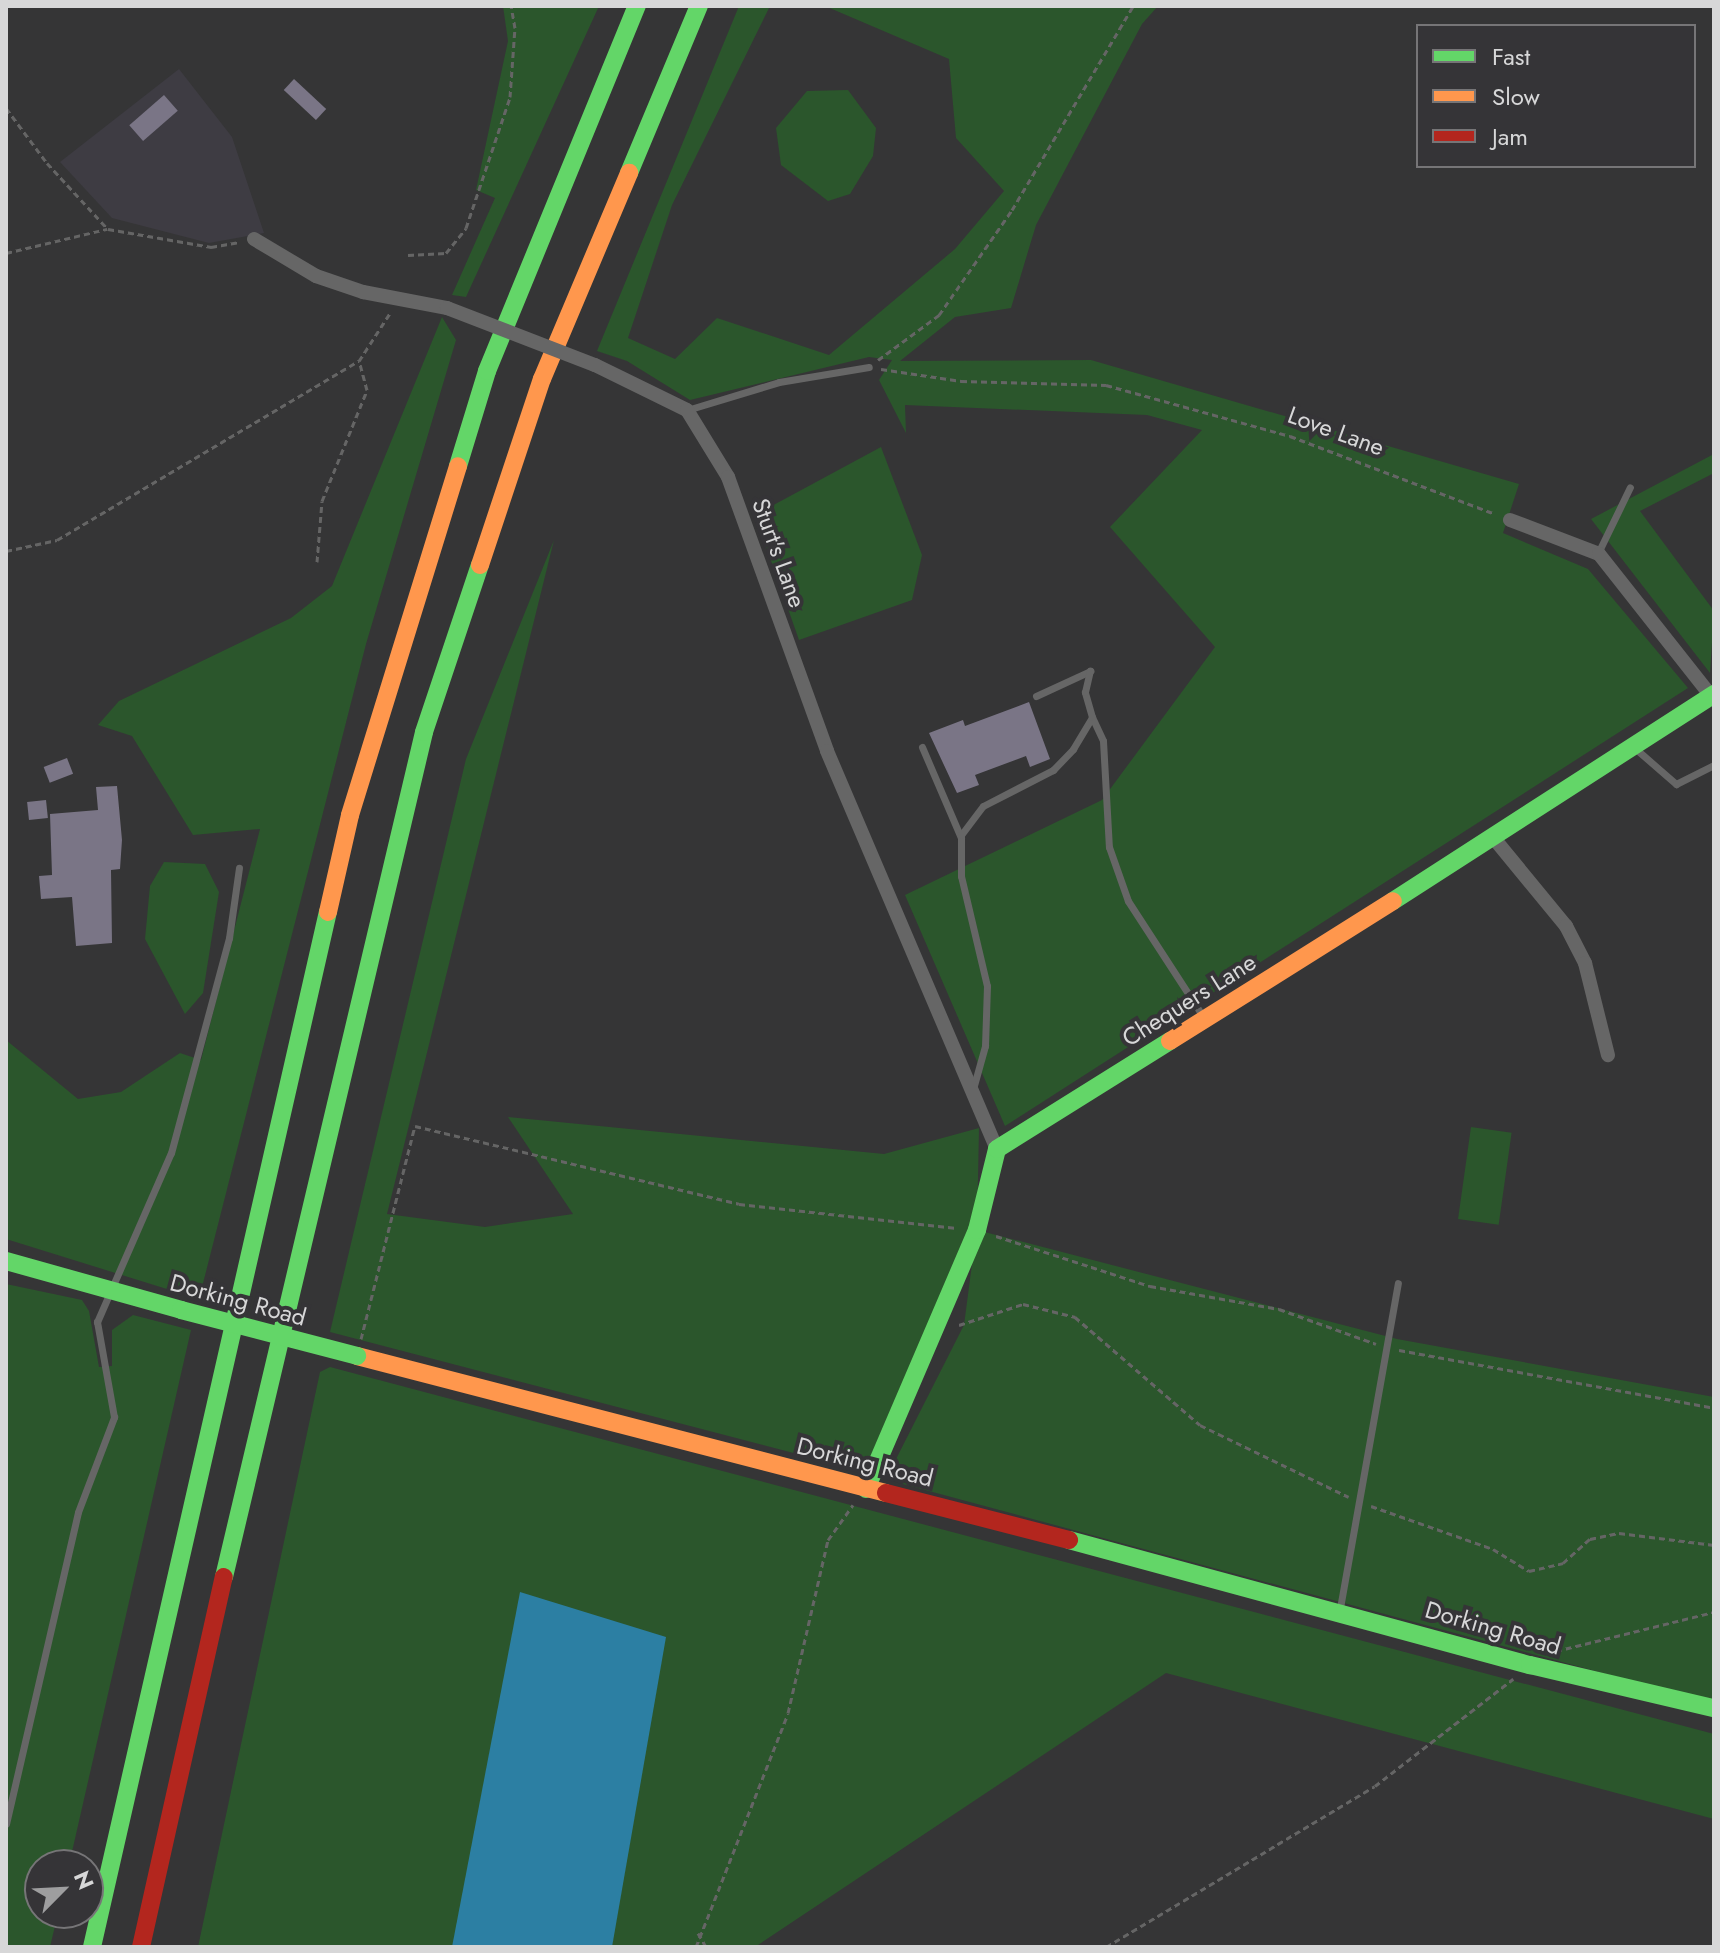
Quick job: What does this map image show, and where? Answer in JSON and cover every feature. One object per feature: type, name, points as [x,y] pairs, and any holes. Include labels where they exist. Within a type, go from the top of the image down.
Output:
[{"type":"main road","points":[[92,1947],[350,815],[487,371],[637,6]]},
{"type":"main road","points":[[141,1947],[249,1466],[424,732],[542,379],[699,6]]},
{"type":"main road","name":"Chequers Lane","points":[[997,1149],[1492,836],[1636,749],[1712,695]]},
{"type":"main road","points":[[866,1489],[977,1230],[997,1149]]},
{"type":"main road","name":"Dorking Road","points":[[6,1261],[181,1310],[1340,1610],[1530,1665],[1714,1708]]},
{"type":"street","points":[[254,239],[316,276],[399,299],[447,308],[595,365],[687,410]]},
{"type":"street","name":"Sturt's Lane","points":[[687,410],[728,477],[827,751],[997,1149]]},
{"type":"street","points":[[1510,520],[1598,553],[1712,695]]},
{"type":"street","points":[[1492,836],[1566,926],[1585,963],[1608,1055]]},
{"type":"lane","points":[[687,410],[779,382],[869,367]]},
{"type":"lane","points":[[1598,553],[1630,487]]},
{"type":"lane","points":[[1036,696],[1090,671],[1085,692],[1103,741],[1109,847],[1128,901],[1204,1018]]},
{"type":"lane","points":[[961,840],[983,806],[1053,770],[1092,717]]},
{"type":"lane","points":[[922,747],[961,840],[961,876],[987,986],[985,1046],[973,1091]]},
{"type":"lane","points":[[1636,749],[1676,784],[1714,765]]},
{"type":"lane","points":[[6,1824],[78,1512],[114,1417],[97,1322],[107,1290],[157,1195],[171,1153],[229,938],[239,868]]},
{"type":"lane","points":[[1340,1610],[1357,1501],[1389,1349],[1398,1283]]},
{"type":"path","points":[[408,255],[446,253],[466,228],[510,97],[511,6]]},
{"type":"path","points":[[869,367],[939,315],[1012,210],[1133,6]]},
{"type":"path","points":[[6,108],[47,163],[108,229]]},
{"type":"path","points":[[6,253],[108,229],[211,247],[254,239]]},
{"type":"path","points":[[6,551],[57,540],[359,361],[399,299]]},
{"type":"path","points":[[317,562],[322,501],[367,390],[359,361]]},
{"type":"path","name":"Love Lane","points":[[869,367],[961,381],[1106,385],[1290,436],[1510,520]]},
{"type":"path","points":[[357,1356],[415,1126],[739,1204],[977,1230],[1150,1286],[1279,1309],[1389,1349],[1714,1408]]},
{"type":"path","points":[[935,1334],[1023,1304],[1075,1317],[1200,1425],[1357,1501],[1493,1549],[1529,1571],[1563,1563],[1590,1539],[1619,1533],[1714,1545]]},
{"type":"path","points":[[696,1947],[698,1932],[788,1713],[828,1540],[866,1489]]},
{"type":"path","points":[[1106,1947],[1375,1786],[1530,1665],[1566,1645],[1714,1612]]},
{"type":"path","points":[[698,1932],[706,1947]]},
{"type":"shaded area","points":[[179,69],[232,137],[264,233],[209,243],[112,218],[60,162]]},
{"type":"green space","points":[[503,6],[599,6],[466,297],[452,295],[495,198],[476,190],[508,41]]},
{"type":"green space","points":[[739,6],[770,6],[672,205],[628,338],[675,359],[717,318],[829,355],[955,249],[1004,191],[956,138],[949,59],[825,6],[1158,6],[1142,24],[1036,225],[1011,308],[955,317],[900,361],[1091,360],[1519,484],[1503,533],[1588,569],[1688,688],[1005,1126],[905,895],[1102,800],[1215,647],[1110,527],[1202,430],[1147,415],[905,405],[906,433],[879,380],[892,360],[869,357],[690,400],[627,361],[597,351]]},
{"type":"green space","points":[[848,90],[876,128],[873,156],[850,194],[828,201],[781,165],[776,128],[807,91]]},
{"type":"green space","points":[[442,317],[456,340],[366,644],[199,1299],[6,1239],[6,1040],[78,1099],[121,1092],[180,1053],[201,1060],[260,829],[193,835],[132,736],[98,725],[119,701],[291,618],[332,586]]},
{"type":"green space","points":[[1714,440],[1714,473],[1640,511],[1714,611],[1710,673],[1591,519],[1712,455]]},
{"type":"green space","points":[[881,447],[922,555],[912,600],[799,640],[755,515]]},
{"type":"green space","points":[[554,540],[387,1214],[485,1227],[573,1214],[508,1117],[884,1154],[979,1128],[977,1230],[1397,1339],[1714,1397],[1714,1703],[903,1484],[892,1467],[964,1325],[976,1234],[874,1474],[330,1332],[466,759]]},
{"type":"green space","points":[[164,862],[205,864],[219,892],[203,993],[185,1014],[145,939],[150,886]]},
{"type":"green space","points":[[1471,1127],[1512,1133],[1499,1225],[1458,1219]]},
{"type":"green space","points":[[6,1284],[82,1300],[89,1311],[99,1367],[112,1366],[112,1330],[133,1315],[191,1330],[73,1849],[24,1849],[24,1929],[54,1929],[50,1947],[6,1947]]},
{"type":"green space","points":[[330,1367],[1714,1734],[1714,1819],[1166,1673],[755,1947],[198,1947],[320,1372]]},
{"type":"water","points":[[520,1592],[666,1637],[612,1947],[452,1947]]},
{"type":"building","points":[[294,79],[326,109],[316,120],[284,90]]},
{"type":"building","points":[[164,95],[178,111],[143,141],[129,125]]},
{"type":"building","points":[[1029,702],[1050,759],[1030,767],[1026,756],[975,775],[979,785],[957,793],[929,733],[963,720],[965,726]]},
{"type":"building","points":[[67,758],[73,774],[50,783],[44,767]]},
{"type":"building","points":[[117,786],[122,840],[120,869],[111,870],[112,943],[76,946],[72,897],[41,899],[39,876],[52,875],[50,814],[98,810],[96,787]]},
{"type":"building","points":[[46,800],[48,818],[29,820],[27,802]]},
{"type":"traffic: fast","points":[[458,466],[487,371],[637,6]]},
{"type":"traffic: fast","points":[[629,173],[699,6]]},
{"type":"traffic: fast","points":[[224,1577],[424,732],[480,565]]},
{"type":"traffic: fast","points":[[1393,901],[1714,694]]},
{"type":"traffic: fast","points":[[92,1947],[328,912]]},
{"type":"traffic: fast","points":[[866,1489],[977,1230],[997,1149],[1170,1041]]},
{"type":"traffic: fast","points":[[6,1261],[181,1310]]},
{"type":"traffic: fast","points":[[181,1310],[357,1356]]},
{"type":"traffic: fast","points":[[1069,1540],[1530,1665],[1714,1708]]},
{"type":"traffic: slow","points":[[480,565],[542,379],[629,173]]},
{"type":"traffic: slow","points":[[328,912],[350,815],[458,466]]},
{"type":"traffic: slow","points":[[1170,1041],[1393,901]]},
{"type":"traffic: slow","points":[[357,1356],[886,1493]]},
{"type":"traffic: jam","points":[[886,1493],[1069,1540]]},
{"type":"traffic: jam","points":[[141,1947],[224,1577]]}]
